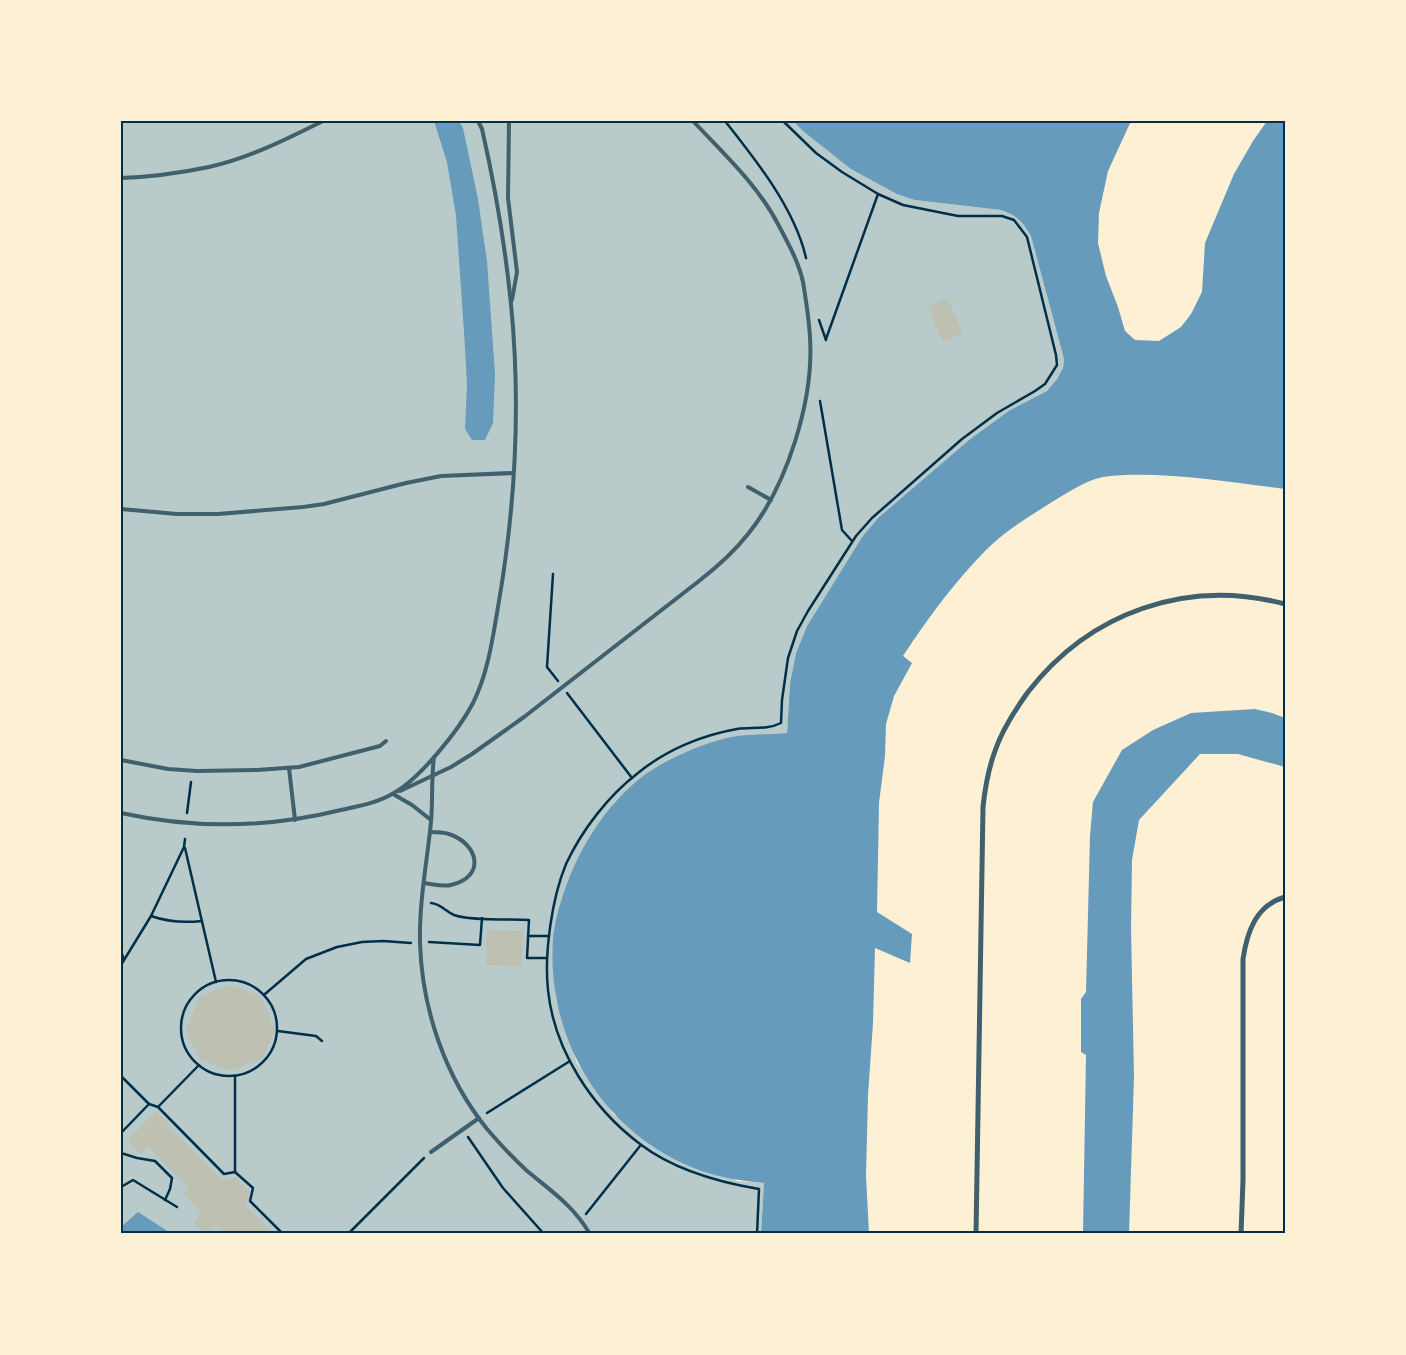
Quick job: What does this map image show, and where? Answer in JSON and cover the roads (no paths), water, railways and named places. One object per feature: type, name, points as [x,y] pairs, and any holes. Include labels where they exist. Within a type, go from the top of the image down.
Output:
[{"type":"street","points":[[976,1234],[983,807],[987,778],[995,750],[1006,725],[1040,677],[1071,647],[1118,617],[1141,608],[1204,596],[1239,595],[1285,604]]},
{"type":"street","points":[[1241,1234],[1243,959],[1246,939],[1252,923],[1262,910],[1274,900],[1285,898]]},
{"type":"lane","points":[[121,178],[177,172],[210,166],[279,143],[323,121]]},
{"type":"lane","points":[[478,121],[482,129]]},
{"type":"lane","points":[[393,794],[411,780],[434,757],[451,736],[472,704],[488,659],[502,584],[513,473],[515,369],[511,305],[495,191],[482,121]]},
{"type":"lane","points":[[510,121],[508,198],[517,272],[511,305]]},
{"type":"lane","points":[[121,813],[186,824],[233,825],[295,820],[316,816],[393,794],[432,776],[472,754],[517,722],[699,582],[726,559],[749,533],[771,500],[786,469],[799,427],[808,381],[810,339],[802,280],[779,225],[763,198],[740,169],[692,121]]},
{"type":"lane","points":[[121,509],[157,513],[194,514],[303,507],[324,504],[441,476],[513,473]]},
{"type":"lane","points":[[748,487],[771,500]]},
{"type":"lane","points":[[121,760],[168,769],[197,771],[289,768],[380,746],[386,741]]},
{"type":"lane","points":[[434,757],[431,820],[422,902],[420,942],[425,992],[437,1039],[455,1079],[479,1118],[511,1155],[569,1205],[581,1218],[590,1234]]},
{"type":"lane","points":[[289,768],[295,820]]},
{"type":"lane","points":[[393,794],[412,805],[431,820]]},
{"type":"lane","points":[[424,883],[443,886],[458,883],[469,876],[475,860],[471,848],[460,840],[448,833],[430,832]]},
{"type":"lane","points":[[431,1152],[479,1118]]},
{"type":"water","points":[[434,121],[459,121],[463,128],[478,199],[487,261],[495,374],[493,423],[485,440],[472,440],[465,429],[467,384],[456,216],[447,162]]},
{"type":"water","points":[[793,121],[1131,121],[1108,171],[1099,213],[1098,243],[1106,276],[1125,331],[1135,340],[1159,341],[1181,327],[1191,314],[1202,292],[1205,243],[1234,174],[1267,121],[1285,121],[1285,489],[1198,478],[1153,475],[1110,476],[1087,482],[1018,524],[987,549],[942,600],[903,656],[912,663],[894,696],[886,724],[885,756],[879,803],[877,912],[912,934],[910,963],[875,948],[866,1176],[869,1234],[761,1234],[764,1183],[743,1181],[708,1173],[672,1158],[641,1138],[613,1112],[590,1083],[573,1051],[560,1015],[554,978],[554,930],[563,896],[580,854],[604,815],[635,782],[660,765],[690,750],[712,742],[745,735],[787,733],[790,683],[796,653],[807,626],[862,537],[878,518],[969,440],[1010,410],[1047,391],[1063,368],[1064,359],[1031,236],[1019,220],[1001,210],[915,200],[897,194],[851,169]]},
{"type":"water","points":[[1255,709],[1285,718],[1285,767],[1238,754],[1200,754],[1139,820],[1132,860],[1131,928],[1134,1077],[1129,1234],[1083,1234],[1086,1055],[1081,1052],[1081,999],[1086,992],[1090,836],[1093,802],[1122,750],[1153,730],[1191,713]]},
{"type":"water","points":[[138,1212],[172,1234],[121,1234],[121,1227]]}]
